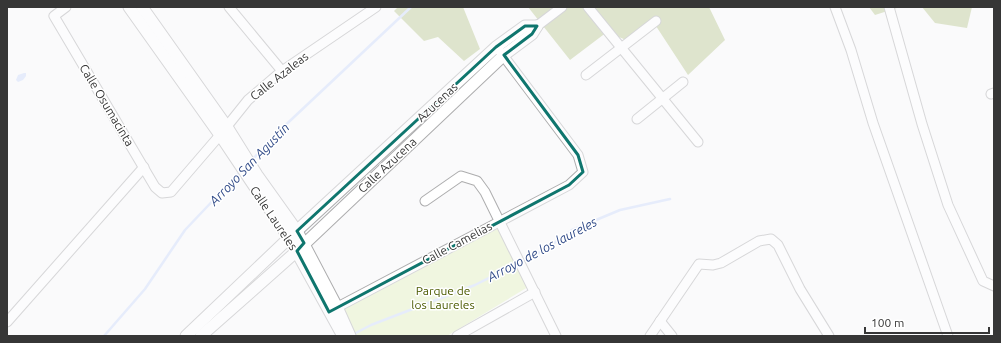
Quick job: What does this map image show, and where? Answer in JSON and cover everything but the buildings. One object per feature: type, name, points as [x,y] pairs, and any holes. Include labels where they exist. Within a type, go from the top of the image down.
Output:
[{"type":"street","name":"Calle Osumacinta","points":[[66,7],[54,16],[155,187],[162,193]]},
{"type":"street","name":"Calle Laureles","points":[[128,7],[224,131]]},
{"type":"street","name":"Calle Laureles","points":[[142,7],[253,177],[293,235],[346,335]]},
{"type":"street","points":[[229,7],[282,71]]},
{"type":"street","name":"Calle Azaleas","points":[[162,193],[171,192],[224,131],[248,100],[282,71],[376,7]]},
{"type":"street","points":[[537,26],[562,7]]},
{"type":"street","points":[[588,7],[698,142]]},
{"type":"street","points":[[835,7],[851,50],[873,123],[948,336]]},
{"type":"street","points":[[889,7],[922,124],[948,205],[983,281],[994,286]]},
{"type":"street","points":[[586,75],[656,21]]},
{"type":"street","name":"Calle Azucena","points":[[201,336],[300,247],[525,26],[537,26]]},
{"type":"street","name":"Calle Camelias","points":[[333,309],[569,185],[582,172],[578,155],[500,51]]},
{"type":"street","name":"Azucenas","points":[[186,336],[293,235],[500,51]]},
{"type":"street","points":[[637,119],[683,82]]},
{"type":"street","points":[[7,322],[144,167]]},
{"type":"street","points":[[425,201],[461,176],[477,181],[485,192],[509,238],[556,336]]},
{"type":"street","points":[[650,336],[699,264],[713,265],[720,263],[759,241],[771,239],[778,245],[800,288],[829,336]]},
{"type":"street","points":[[457,336],[535,292]]},
{"type":"street","points":[[660,320],[672,336]]},
{"type":"highlighted area","points":[[525,26],[537,26],[532,34],[504,55],[578,155],[583,172],[569,185],[329,312],[297,251],[304,243],[297,231],[496,47]]},
{"type":"green space","points":[[398,7],[463,7],[480,49],[464,61],[438,37],[424,41],[394,11]]},
{"type":"green space","points":[[528,7],[709,7],[725,40],[688,75],[654,23],[626,40],[607,32],[570,60]]},
{"type":"green space","points":[[869,7],[900,7],[875,15]]},
{"type":"green space","points":[[922,7],[972,7],[967,28],[935,23]]},
{"type":"green space","name":"Parque de los Laureles","points":[[499,228],[528,287],[447,336],[354,336],[341,311]]},
{"type":"water","points":[[26,73],[26,76],[23,80],[18,82],[16,80],[18,75]]},
{"type":"waterway","name":"Arroyo San Agustín","points":[[252,160],[276,134],[411,7]]},
{"type":"waterway","name":"Arroyo San Agustín","points":[[104,336],[145,289],[185,230],[241,171]]},
{"type":"waterway","name":"Arroyo de los laureles","points":[[352,335],[371,325],[475,285],[546,249],[572,230],[620,210],[670,199]]}]
